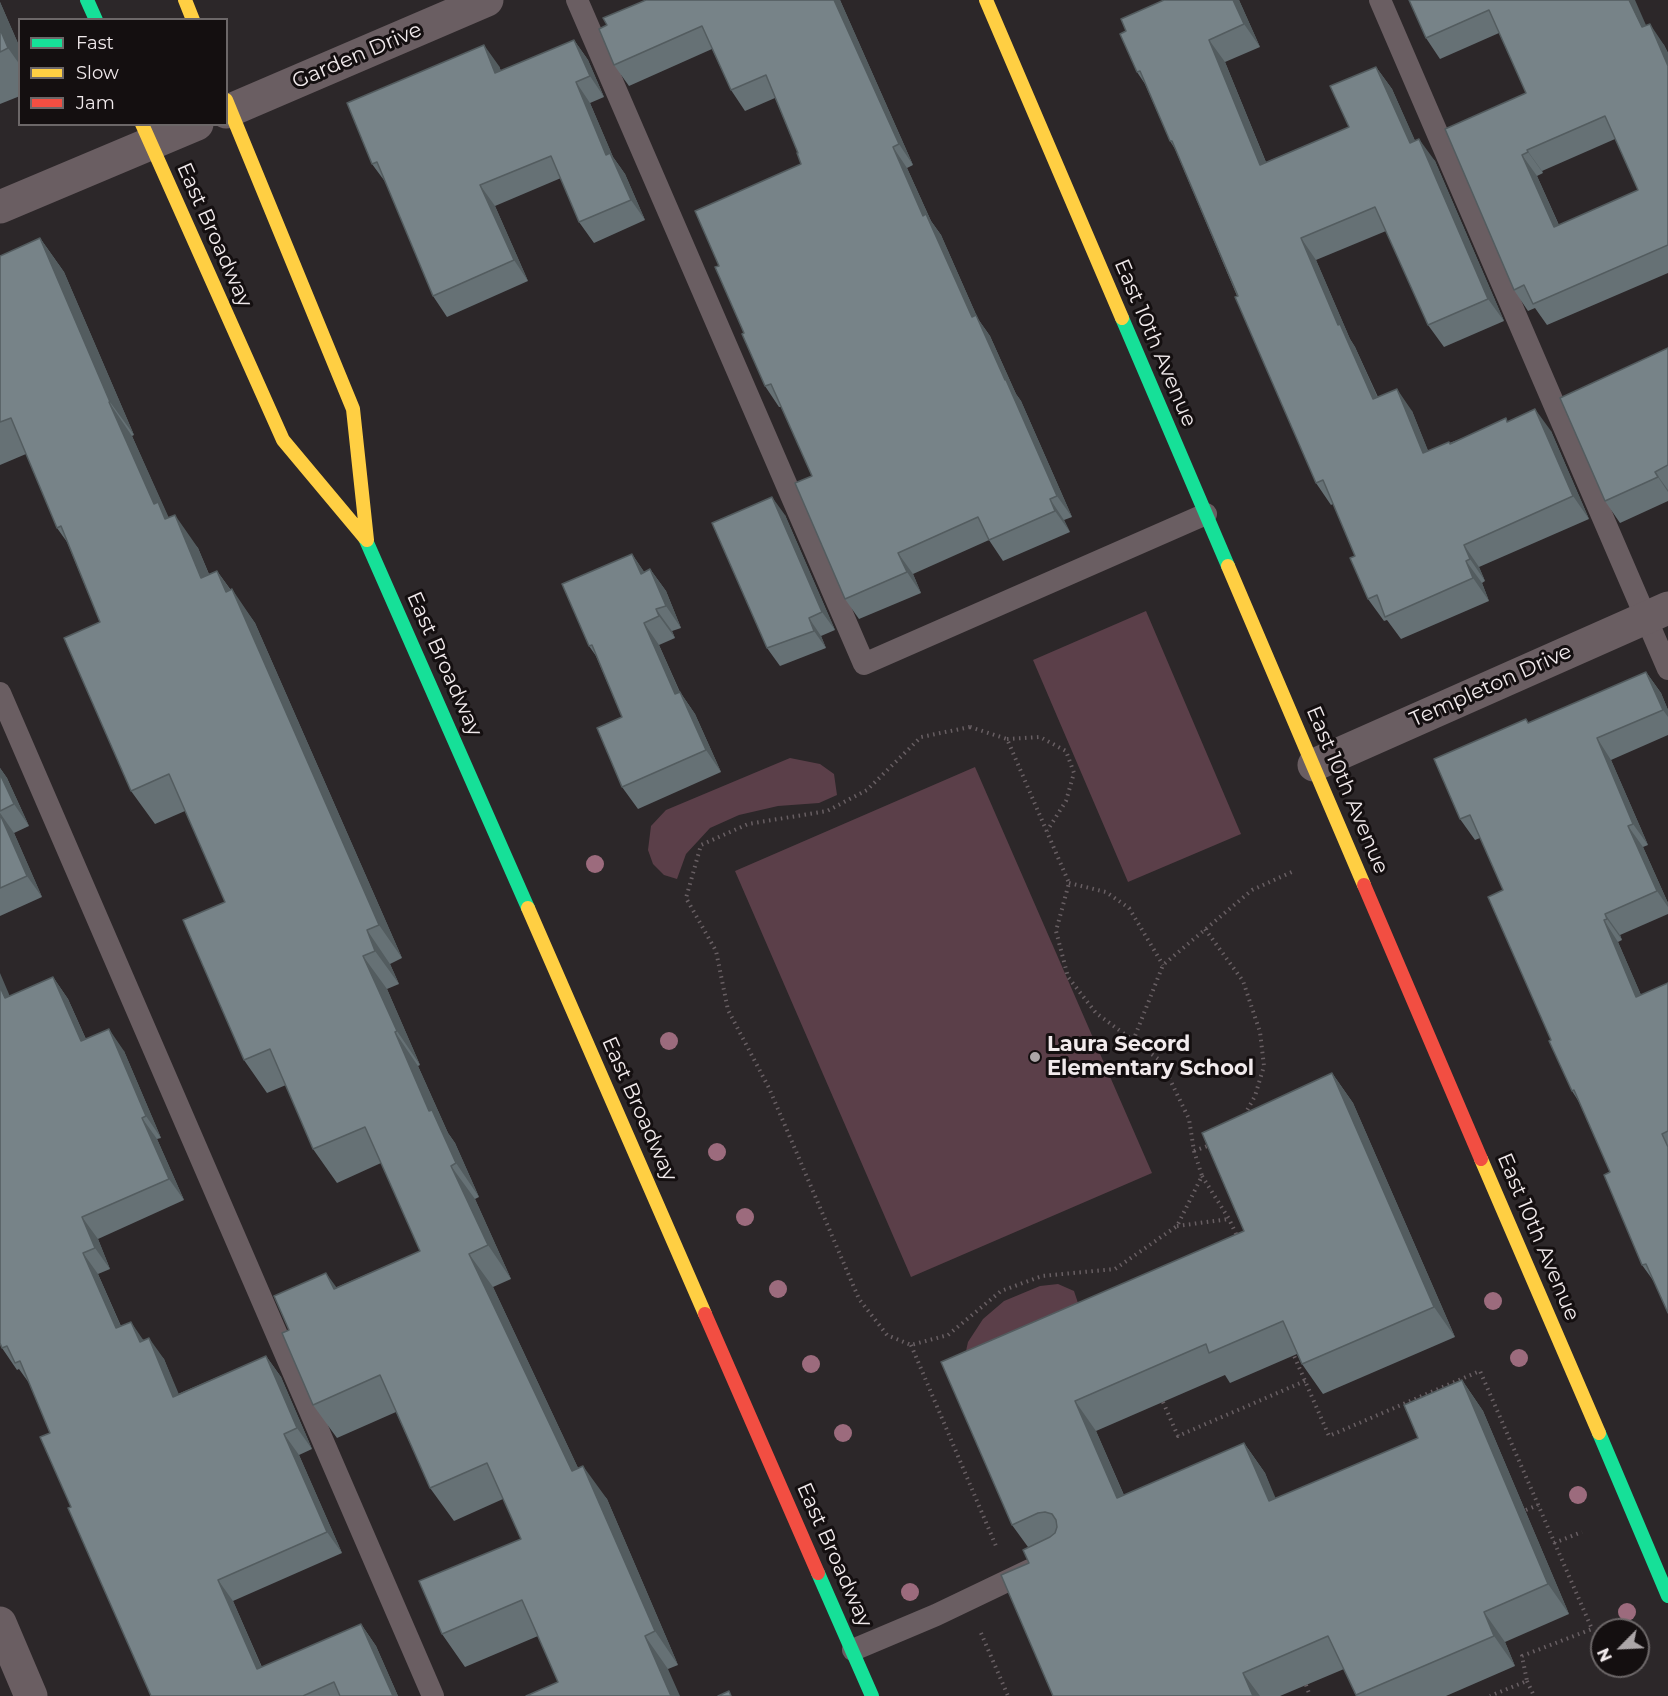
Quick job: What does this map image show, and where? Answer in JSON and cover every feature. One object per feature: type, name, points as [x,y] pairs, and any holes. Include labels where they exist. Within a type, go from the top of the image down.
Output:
[{"type":"main road","points":[[87,0],[95,18]]},
{"type":"main road","points":[[185,0],[192,18]]},
{"type":"main road","name":"East 10th Avenue","points":[[986,0],[1668,1596]]},
{"type":"main road","name":"East Broadway","points":[[228,107],[353,409],[367,540]]},
{"type":"main road","name":"East Broadway","points":[[146,134],[283,440],[367,540],[872,1696]]},
{"type":"street","name":"Garden Drive","points":[[228,107],[487,0]]},
{"type":"street","points":[[0,207],[146,134],[187,126]]},
{"type":"street","name":"Templeton Drive","points":[[1314,765],[1657,613]]},
{"type":"street","points":[[0,1623],[31,1696]]},
{"type":"lane","points":[[577,0],[864,664],[1206,514]]},
{"type":"lane","points":[[1380,0],[1657,613],[1668,669]]},
{"type":"lane","points":[[0,693],[433,1696]]},
{"type":"lane","points":[[853,1650],[1046,1563]]},
{"type":"path","points":[[1047,832],[1066,801],[1074,773],[1066,751],[1040,737],[1007,740],[970,727],[921,737],[867,790],[827,811],[748,824],[701,845],[686,898],[716,951],[728,1010],[769,1088],[859,1299],[887,1335],[911,1345],[948,1335],[1001,1291],[1042,1276],[1115,1269],[1177,1226],[1229,1219]]},
{"type":"path","points":[[1007,740],[1069,883],[1056,931],[1068,977],[1096,1012],[1161,1061],[1189,1119],[1194,1152],[1202,1176],[1239,1239]]},
{"type":"path","points":[[1133,1041],[1163,965],[1252,890],[1294,871]]},
{"type":"path","points":[[1069,883],[1106,892],[1129,908],[1163,965]]},
{"type":"path","points":[[1205,929],[1243,981],[1260,1032],[1264,1066],[1255,1096],[1244,1116]]},
{"type":"path","points":[[1194,1152],[1214,1144]]},
{"type":"path","points":[[1177,1226],[1202,1176]]},
{"type":"path","points":[[1288,1341],[1329,1436],[1480,1371],[1592,1629],[1522,1656],[1527,1681],[1534,1696]]},
{"type":"path","points":[[911,1345],[1010,1580]]},
{"type":"path","points":[[1164,1402],[1178,1436],[1305,1381]]},
{"type":"path","points":[[1526,1510],[1538,1505]]},
{"type":"path","points":[[1554,1543],[1582,1532]]},
{"type":"path","points":[[967,1600],[1008,1696]]},
{"type":"path","points":[[1490,1696],[1527,1681]]},
{"type":"path","points":[[1305,1685],[1310,1696]]},
{"type":"shaded area","points":[[1146,611],[1241,834],[1128,882],[1033,660]]},
{"type":"shaded area","points":[[790,758],[820,764],[834,774],[837,795],[819,803],[778,806],[739,815],[710,828],[686,854],[677,879],[664,875],[653,864],[648,850],[651,826],[666,810]]},
{"type":"shaded area","points":[[975,767],[1152,1173],[911,1277],[735,871]]},
{"type":"shaded area","points":[[1058,1284],[1074,1291],[1081,1312],[964,1360],[968,1342],[983,1319],[1004,1301],[1040,1286]]},
{"type":"building","points":[[646,0],[834,0],[899,144],[893,147],[923,216],[926,214],[972,317],[976,315],[1057,496],[1050,499],[1055,511],[989,540],[978,517],[898,553],[907,572],[845,599],[795,483],[812,476],[771,384],[765,386],[742,334],[744,333],[715,267],[719,266],[695,211],[801,164],[798,153],[766,75],[731,90],[702,26],[614,65],[599,29],[607,25],[603,18]]},
{"type":"building","points":[[1164,0],[1233,0],[1244,24],[1209,40],[1260,165],[1349,127],[1330,86],[1376,67],[1410,143],[1419,139],[1488,299],[1428,325],[1375,207],[1301,238],[1373,399],[1397,389],[1423,453],[1449,442],[1450,444],[1506,418],[1507,422],[1535,409],[1573,496],[1464,545],[1470,559],[1466,561],[1473,578],[1385,617],[1377,595],[1368,599],[1350,558],[1355,556],[1323,480],[1316,483],[1235,297],[1238,296],[1172,141],[1170,141],[1140,71],[1137,72],[1120,34],[1126,31],[1121,19]]},
{"type":"building","points":[[1409,0],[1629,0],[1642,27],[1650,24],[1668,66],[1668,245],[1533,304],[1524,285],[1514,290],[1445,129],[1526,93],[1489,10],[1426,38]],"holes":[[[1605,116],[1638,190],[1554,227],[1522,155],[1528,152],[1527,150]]]},
{"type":"building","points":[[0,29],[8,48],[0,52]]},
{"type":"building","points":[[574,40],[590,76],[576,82],[606,155],[610,153],[631,200],[579,222],[551,156],[480,185],[514,260],[433,296],[377,162],[372,164],[347,103],[484,45],[495,73]]},
{"type":"building","points":[[40,238],[154,504],[158,502],[165,519],[175,515],[201,578],[217,571],[226,592],[232,589],[379,925],[367,930],[375,951],[363,956],[397,1031],[395,1032],[429,1111],[432,1110],[456,1163],[451,1166],[488,1245],[469,1254],[572,1471],[583,1466],[655,1631],[645,1636],[671,1696],[526,1696],[558,1682],[522,1600],[442,1634],[419,1581],[521,1539],[487,1463],[430,1488],[380,1375],[313,1405],[282,1333],[289,1330],[274,1296],[326,1273],[334,1289],[420,1251],[365,1127],[313,1149],[270,1049],[244,1060],[183,920],[225,902],[169,774],[131,791],[64,638],[100,622],[61,526],[57,528],[11,418],[0,422],[0,256]]},
{"type":"building","points":[[1668,348],[1668,465],[1655,472],[1658,477],[1605,501],[1560,398]]},
{"type":"building","points":[[772,497],[822,612],[809,618],[814,631],[767,648],[712,523]]},
{"type":"building","points":[[632,554],[641,574],[650,569],[666,606],[656,609],[659,616],[644,623],[675,694],[680,692],[706,750],[622,787],[597,728],[622,717],[592,645],[589,646],[562,584]]},
{"type":"building","points":[[1646,672],[1663,710],[1597,738],[1633,824],[1628,826],[1657,891],[1605,914],[1607,919],[1604,920],[1636,997],[1668,983],[1668,1131],[1662,1134],[1668,1147],[1668,1313],[1646,1264],[1642,1265],[1604,1175],[1610,1172],[1574,1090],[1572,1091],[1549,1041],[1551,1040],[1488,897],[1503,890],[1470,815],[1460,819],[1434,759],[1526,719],[1528,723]]},
{"type":"building","points":[[0,774],[14,804],[0,811]]},
{"type":"building","points":[[0,814],[27,876],[0,888]]},
{"type":"building","points":[[53,977],[81,1041],[109,1029],[146,1116],[142,1118],[169,1179],[82,1217],[95,1248],[83,1253],[116,1328],[131,1322],[140,1342],[149,1338],[173,1397],[266,1356],[297,1428],[284,1434],[327,1532],[218,1580],[257,1669],[361,1624],[393,1696],[340,1696],[334,1682],[303,1696],[151,1696],[68,1508],[71,1507],[40,1437],[50,1433],[20,1361],[15,1363],[7,1346],[2,1348],[0,1343],[0,987],[5,998]]},
{"type":"building","points":[[1332,1073],[1434,1307],[1302,1364],[1283,1321],[1209,1353],[1206,1344],[1075,1401],[1117,1498],[1244,1443],[1269,1501],[1418,1438],[1404,1405],[1462,1380],[1548,1584],[1484,1612],[1494,1636],[1356,1695],[1328,1636],[1243,1673],[1253,1696],[1053,1696],[1001,1575],[1029,1563],[1023,1550],[1055,1533],[1056,1520],[1052,1514],[1045,1512],[1012,1525],[941,1362],[1244,1231],[1202,1133]]},
{"type":"building","points":[[729,1691],[731,1696],[718,1696]]},
{"type":"traffic: fast","points":[[87,0],[95,18]]},
{"type":"traffic: fast","points":[[1122,318],[1228,566]]},
{"type":"traffic: fast","points":[[365,538],[528,908]]},
{"type":"traffic: fast","points":[[1599,1433],[1668,1596]]},
{"type":"traffic: fast","points":[[818,1573],[872,1696]]},
{"type":"traffic: slow","points":[[185,0],[192,18]]},
{"type":"traffic: slow","points":[[986,0],[1122,318]]},
{"type":"traffic: slow","points":[[228,105],[353,409],[367,540]]},
{"type":"traffic: slow","points":[[143,126],[283,440],[365,538]]},
{"type":"traffic: slow","points":[[1228,566],[1364,885]]},
{"type":"traffic: slow","points":[[528,908],[705,1314]]},
{"type":"traffic: slow","points":[[1481,1159],[1599,1433]]},
{"type":"traffic: jam","points":[[1364,885],[1481,1159]]},
{"type":"traffic: jam","points":[[705,1314],[818,1573]]},
{"type":"place","name":"Laura Secord Elementary School","points":[[1035,1057]]}]
